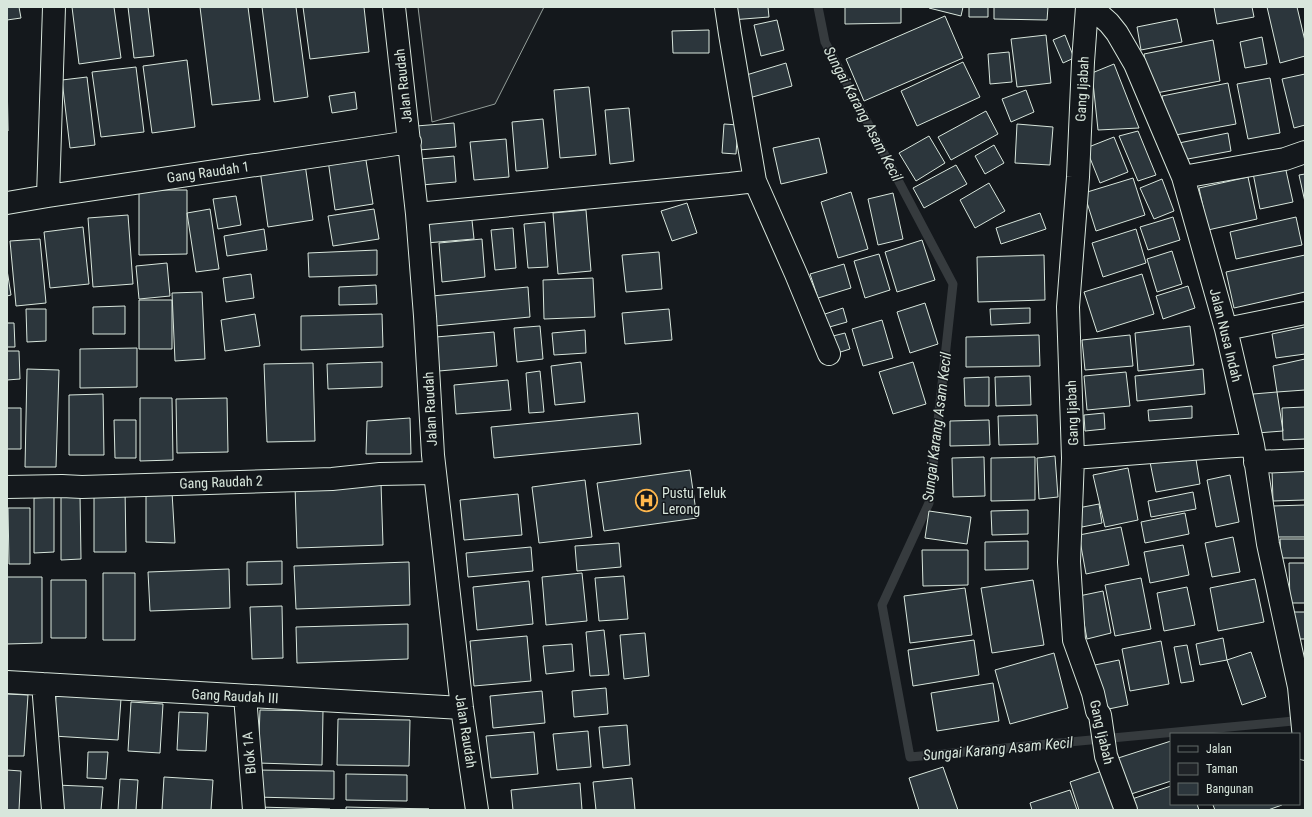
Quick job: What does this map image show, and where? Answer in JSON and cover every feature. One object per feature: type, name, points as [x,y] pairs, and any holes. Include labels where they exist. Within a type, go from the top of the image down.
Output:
[{"type":"street","points":[[48,196],[54,7]]},
{"type":"street","name":"Jalan Raudah","points":[[394,7],[417,214],[435,473],[462,708],[478,810]]},
{"type":"street","points":[[726,7],[755,181],[829,354]]},
{"type":"street","name":"Gang Ijabah","points":[[1087,7],[1078,177],[1068,307],[1073,458],[1069,562],[1074,640],[1093,693],[1097,711],[1100,715],[1106,756],[1126,810]]},
{"type":"street","name":"Jalan Nusa Indah","points":[[1091,7],[1117,34],[1134,64],[1183,176],[1226,329],[1254,454],[1268,544],[1299,687],[1304,747]]},
{"type":"street","name":"Gang Raudah 1","points":[[7,203],[410,142]]},
{"type":"street","points":[[1183,176],[1284,159],[1305,152]]},
{"type":"street","points":[[417,214],[755,181]]},
{"type":"street","points":[[1226,329],[1305,313]]},
{"type":"street","points":[[1073,458],[1218,446],[1254,454],[1305,460]]},
{"type":"street","name":"Gang Raudah 2","points":[[7,487],[90,487],[332,479],[380,474],[435,473]]},
{"type":"street","name":"Gang Raudah III","points":[[7,682],[462,708]]},
{"type":"street","points":[[43,684],[53,810]]},
{"type":"street","name":"Blok 1A","points":[[245,696],[254,810]]},
{"type":"green space","points":[[418,7],[544,7],[495,104],[432,122]]},
{"type":"building","points":[[7,7],[19,7],[21,18],[7,20]]},
{"type":"building","points":[[72,7],[114,7],[121,58],[79,64]]},
{"type":"building","points":[[128,7],[148,7],[154,56],[134,58]]},
{"type":"building","points":[[200,7],[248,7],[260,100],[212,105]]},
{"type":"building","points":[[262,7],[296,7],[308,97],[274,102]]},
{"type":"building","points":[[303,7],[364,7],[369,52],[310,59]]},
{"type":"building","points":[[730,7],[768,7],[769,17],[731,20]]},
{"type":"building","points":[[845,7],[901,7],[901,23],[845,24]]},
{"type":"building","points":[[929,7],[963,7],[961,16]]},
{"type":"building","points":[[969,7],[988,7],[988,17],[969,17]]},
{"type":"building","points":[[994,7],[1048,7],[1047,20],[994,19]]},
{"type":"building","points":[[1214,7],[1252,7],[1254,17],[1217,24]]},
{"type":"building","points":[[1267,7],[1297,7],[1305,41],[1305,56],[1280,63]]},
{"type":"building","points":[[945,16],[963,58],[864,101],[846,59]]},
{"type":"building","points":[[1177,19],[1182,42],[1141,50],[1137,27]]},
{"type":"building","points":[[777,20],[784,50],[761,56],[754,25]]},
{"type":"building","points":[[709,30],[709,53],[673,53],[672,31]]},
{"type":"building","points":[[1046,35],[1051,83],[1017,87],[1011,39]]},
{"type":"building","points":[[1065,35],[1074,58],[1063,63],[1053,40]]},
{"type":"building","points":[[1262,37],[1267,64],[1245,68],[1240,42]]},
{"type":"building","points":[[1213,40],[1220,81],[1151,94],[1144,54]]},
{"type":"building","points":[[1009,52],[1012,82],[990,84],[988,54]]},
{"type":"building","points":[[187,60],[195,127],[152,133],[143,66]]},
{"type":"building","points":[[963,62],[980,97],[917,126],[901,91]]},
{"type":"building","points":[[786,63],[792,86],[749,98],[743,76]]},
{"type":"building","points":[[1114,64],[1139,128],[1098,130],[1092,73]]},
{"type":"building","points":[[136,67],[144,132],[101,137],[92,72]]},
{"type":"building","points":[[7,72],[8,131],[7,131]]},
{"type":"building","points":[[1305,74],[1305,125],[1294,128],[1282,79]]},
{"type":"building","points":[[87,77],[95,145],[70,148],[62,80]]},
{"type":"building","points":[[1270,78],[1280,133],[1248,139],[1237,84]]},
{"type":"building","points":[[1228,83],[1236,124],[1170,136],[1162,96]]},
{"type":"building","points":[[589,87],[596,155],[560,158],[554,90]]},
{"type":"building","points":[[1026,90],[1034,112],[1011,122],[1002,99]]},
{"type":"building","points":[[355,92],[357,109],[332,113],[329,96]]},
{"type":"building","points":[[629,108],[634,161],[610,164],[605,110]]},
{"type":"building","points":[[986,111],[998,134],[951,160],[938,137]]},
{"type":"building","points":[[543,119],[548,168],[516,171],[512,122]]},
{"type":"building","points":[[454,123],[456,147],[419,150],[416,126]]},
{"type":"building","points":[[724,124],[738,125],[736,154],[722,153]]},
{"type":"building","points":[[1017,124],[1053,127],[1050,165],[1015,163]]},
{"type":"building","points":[[1138,131],[1156,175],[1138,181],[1119,136]]},
{"type":"building","points":[[1228,133],[1231,151],[1177,161],[1174,144]]},
{"type":"building","points":[[929,136],[945,163],[916,181],[899,153]]},
{"type":"building","points":[[1114,137],[1128,172],[1100,183],[1086,148]]},
{"type":"building","points":[[819,138],[827,173],[781,184],[773,148]]},
{"type":"building","points":[[506,139],[509,177],[474,180],[470,142]]},
{"type":"building","points":[[994,145],[1004,163],[985,174],[975,156]]},
{"type":"building","points":[[365,154],[373,204],[335,210],[328,160]]},
{"type":"building","points":[[454,156],[456,182],[422,185],[420,159]]},
{"type":"building","points":[[305,164],[313,220],[268,227],[260,170]]},
{"type":"building","points":[[956,165],[967,184],[924,208],[913,188]]},
{"type":"building","points":[[1285,166],[1293,202],[1260,209],[1253,173]]},
{"type":"building","points":[[1305,174],[1305,202],[1299,175]]},
{"type":"building","points":[[1248,177],[1257,219],[1208,230],[1199,188]]},
{"type":"building","points":[[1133,178],[1145,215],[1096,231],[1084,193]]},
{"type":"building","points":[[1162,179],[1174,211],[1154,219],[1140,188]]},
{"type":"building","points":[[989,183],[1005,211],[975,228],[960,200]]},
{"type":"building","points":[[139,190],[187,190],[187,254],[139,255]]},
{"type":"building","points":[[851,192],[868,249],[838,258],[821,202]]},
{"type":"building","points":[[893,193],[903,239],[878,245],[868,199]]},
{"type":"building","points":[[236,196],[241,225],[218,229],[213,199]]},
{"type":"building","points":[[687,203],[697,233],[672,241],[661,211]]},
{"type":"building","points":[[210,209],[219,269],[196,272],[187,213]]},
{"type":"building","points":[[374,209],[379,239],[333,246],[328,216]]},
{"type":"building","points":[[586,210],[591,271],[558,274],[553,213]]},
{"type":"building","points":[[471,211],[474,239],[426,243],[424,215]]},
{"type":"building","points":[[1040,213],[1046,229],[1001,244],[996,228]]},
{"type":"building","points":[[128,215],[133,284],[93,287],[88,218]]},
{"type":"building","points":[[1173,217],[1180,240],[1148,250],[1140,227]]},
{"type":"building","points":[[1296,217],[1302,245],[1236,259],[1230,232]]},
{"type":"building","points":[[545,222],[548,267],[528,268],[524,224]]},
{"type":"building","points":[[83,227],[89,284],[50,288],[44,232]]},
{"type":"building","points":[[513,228],[516,268],[495,270],[491,230]]},
{"type":"building","points":[[264,229],[267,250],[227,256],[224,236]]},
{"type":"building","points":[[1136,229],[1146,263],[1103,277],[1092,243]]},
{"type":"building","points":[[40,239],[46,303],[16,306],[10,241]]},
{"type":"building","points":[[482,239],[485,277],[442,282],[439,243]]},
{"type":"building","points":[[922,240],[935,280],[897,292],[885,252]]},
{"type":"building","points":[[377,250],[377,275],[309,277],[308,253]]},
{"type":"building","points":[[1172,251],[1182,284],[1157,292],[1147,259]]},
{"type":"building","points":[[659,252],[662,289],[626,292],[622,255]]},
{"type":"building","points":[[879,254],[890,290],[865,298],[854,261]]},
{"type":"building","points":[[1044,255],[1045,300],[978,302],[977,257]]},
{"type":"building","points":[[1305,255],[1305,292],[1234,308],[1226,272]]},
{"type":"building","points":[[167,263],[170,296],[139,299],[136,266]]},
{"type":"building","points":[[844,264],[851,288],[818,298],[810,274]]},
{"type":"building","points":[[7,270],[11,295],[7,296]]},
{"type":"building","points":[[251,274],[254,298],[226,302],[223,278]]},
{"type":"building","points":[[1142,274],[1154,314],[1097,332],[1084,292]]},
{"type":"building","points":[[593,278],[595,317],[544,319],[543,280]]},
{"type":"building","points":[[376,285],[377,304],[339,305],[339,287]]},
{"type":"building","points":[[1188,286],[1195,308],[1163,319],[1156,296]]},
{"type":"building","points":[[528,287],[530,317],[435,326],[432,296]]},
{"type":"building","points":[[202,292],[205,359],[175,361],[172,293]]},
{"type":"building","points":[[139,300],[172,300],[172,349],[139,349]]},
{"type":"building","points":[[925,303],[938,344],[910,353],[897,312]]},
{"type":"building","points":[[125,306],[125,334],[93,334],[93,307]]},
{"type":"building","points":[[843,308],[847,322],[826,328],[822,315]]},
{"type":"building","points":[[1030,308],[1030,323],[991,325],[990,309]]},
{"type":"building","points":[[26,309],[46,309],[46,341],[27,342]]},
{"type":"building","points":[[669,309],[672,340],[625,344],[622,313]]},
{"type":"building","points":[[255,314],[260,346],[225,351],[221,320]]},
{"type":"building","points":[[382,314],[383,347],[301,350],[301,316]]},
{"type":"building","points":[[882,320],[893,358],[863,366],[852,329]]},
{"type":"building","points":[[7,323],[14,323],[15,347],[7,347]]},
{"type":"building","points":[[540,326],[543,359],[517,362],[514,328]]},
{"type":"building","points":[[1190,326],[1194,365],[1138,371],[1135,333]]},
{"type":"building","points":[[1305,327],[1305,354],[1276,358],[1272,334]]},
{"type":"building","points":[[585,330],[586,353],[554,355],[552,333]]},
{"type":"building","points":[[494,332],[497,366],[439,371],[436,337]]},
{"type":"building","points":[[845,333],[850,349],[831,355],[825,338]]},
{"type":"building","points":[[1039,335],[1040,366],[966,367],[966,337]]},
{"type":"building","points":[[1130,335],[1133,366],[1085,370],[1082,340]]},
{"type":"building","points":[[137,348],[137,387],[80,388],[80,349]]},
{"type":"building","points":[[7,351],[19,351],[20,379],[7,380]]},
{"type":"building","points":[[1305,359],[1305,390],[1277,392],[1273,366]]},
{"type":"building","points":[[382,362],[382,387],[328,389],[327,364]]},
{"type":"building","points":[[581,362],[585,402],[555,405],[551,366]]},
{"type":"building","points":[[913,362],[926,404],[893,414],[879,372]]},
{"type":"building","points":[[313,363],[315,441],[267,442],[264,364]]},
{"type":"building","points":[[27,369],[59,370],[56,467],[25,467]]},
{"type":"building","points":[[1203,369],[1205,394],[1137,401],[1135,376]]},
{"type":"building","points":[[540,371],[544,412],[529,413],[526,373]]},
{"type":"building","points":[[1126,372],[1130,406],[1087,410],[1084,376]]},
{"type":"building","points":[[1030,376],[1031,405],[996,406],[995,377]]},
{"type":"building","points":[[989,377],[989,406],[965,406],[964,378]]},
{"type":"building","points":[[508,380],[511,410],[456,414],[454,385]]},
{"type":"building","points":[[1277,392],[1283,431],[1257,433],[1253,394]]},
{"type":"building","points":[[103,394],[104,455],[69,455],[69,395]]},
{"type":"building","points":[[140,398],[172,398],[173,460],[140,461]]},
{"type":"building","points":[[227,398],[228,452],[177,453],[176,399]]},
{"type":"building","points":[[1192,406],[1192,418],[1149,421],[1148,410]]},
{"type":"building","points":[[1305,407],[1305,439],[1283,440],[1282,408]]},
{"type":"building","points":[[7,408],[21,408],[21,449],[7,449]]},
{"type":"building","points":[[638,413],[641,444],[494,458],[491,427]]},
{"type":"building","points":[[1104,413],[1105,429],[1085,431],[1084,415]]},
{"type":"building","points":[[1037,415],[1038,444],[999,445],[998,416]]},
{"type":"building","points":[[410,418],[411,454],[366,454],[367,421]]},
{"type":"building","points":[[114,420],[136,420],[136,458],[115,458]]},
{"type":"building","points":[[989,420],[990,445],[950,446],[950,421]]},
{"type":"building","points":[[1195,453],[1200,484],[1156,492],[1150,462]]},
{"type":"building","points":[[1055,456],[1058,497],[1039,499],[1037,458]]},
{"type":"building","points":[[984,457],[985,496],[953,497],[952,458]]},
{"type":"building","points":[[1035,457],[1035,500],[991,501],[991,458]]},
{"type":"building","points":[[1128,468],[1138,520],[1105,527],[1093,475]]},
{"type":"building","name":"Pustu Teluk Lerong","points":[[690,470],[697,518],[604,531],[597,483]]},
{"type":"building","points":[[1272,470],[1305,470],[1305,500],[1273,501]]},
{"type":"building","points":[[1230,475],[1239,522],[1216,527],[1207,480]]},
{"type":"building","points":[[585,480],[592,537],[539,543],[532,487]]},
{"type":"building","points":[[381,483],[383,545],[297,548],[295,486]]},
{"type":"building","points":[[125,488],[126,552],[94,552],[94,489]]},
{"type":"building","points":[[172,492],[175,543],[146,542],[146,494]]},
{"type":"building","points":[[1193,492],[1196,509],[1151,517],[1148,501]]},
{"type":"building","points":[[61,494],[80,494],[81,559],[61,560]]},
{"type":"building","points":[[518,494],[522,535],[464,540],[460,500]]},
{"type":"building","points":[[54,497],[54,552],[34,553],[34,498]]},
{"type":"building","points":[[1099,504],[1102,523],[1082,527],[1078,508]]},
{"type":"building","points":[[1305,505],[1305,537],[1272,537],[1272,506]]},
{"type":"building","points":[[8,508],[30,508],[30,564],[9,564]]},
{"type":"building","points":[[1028,510],[1028,534],[992,535],[991,511]]},
{"type":"building","points":[[929,511],[971,517],[967,544],[925,538]]},
{"type":"building","points":[[1185,513],[1189,534],[1145,543],[1141,522]]},
{"type":"building","points":[[1121,527],[1129,565],[1086,574],[1079,535]]},
{"type":"building","points":[[1233,537],[1240,572],[1212,577],[1205,543]]},
{"type":"building","points":[[1280,539],[1305,539],[1305,558],[1281,558]]},
{"type":"building","points":[[1028,541],[1028,569],[985,570],[985,542]]},
{"type":"building","points":[[619,543],[621,567],[577,571],[575,546]]},
{"type":"building","points":[[1183,545],[1189,575],[1150,583],[1144,552]]},
{"type":"building","points":[[531,547],[533,571],[468,577],[466,553]]},
{"type":"building","points":[[922,550],[968,550],[968,585],[923,586]]},
{"type":"building","points":[[282,561],[282,584],[247,585],[247,562]]},
{"type":"building","points":[[409,562],[410,605],[296,609],[294,566]]},
{"type":"building","points":[[1289,563],[1305,563],[1305,603],[1290,603]]},
{"type":"building","points":[[229,569],[230,608],[150,611],[148,572]]},
{"type":"building","points":[[103,573],[135,573],[135,640],[103,640]]},
{"type":"building","points":[[582,573],[587,621],[546,625],[542,577]]},
{"type":"building","points":[[624,576],[628,619],[599,621],[595,578]]},
{"type":"building","points":[[7,577],[42,577],[42,643],[7,644]]},
{"type":"building","points":[[1141,578],[1151,629],[1115,636],[1105,585]]},
{"type":"building","points":[[1255,579],[1264,622],[1218,631],[1210,588]]},
{"type":"building","points":[[51,580],[86,580],[86,638],[51,638]]},
{"type":"building","points":[[1033,580],[1044,645],[992,653],[981,588]]},
{"type":"building","points":[[529,581],[533,624],[477,630],[473,587]]},
{"type":"building","points":[[1187,587],[1195,625],[1164,631],[1157,593]]},
{"type":"building","points":[[965,588],[972,635],[910,643],[904,596]]},
{"type":"building","points":[[1103,591],[1111,633],[1087,639],[1079,596]]},
{"type":"building","points":[[282,606],[283,658],[252,659],[250,607]]},
{"type":"building","points":[[1294,612],[1305,612],[1305,639],[1295,639]]},
{"type":"building","points":[[408,624],[408,659],[297,663],[296,627]]},
{"type":"building","points":[[604,630],[609,675],[590,676],[586,632]]},
{"type":"building","points":[[645,633],[649,676],[624,679],[620,635]]},
{"type":"building","points":[[527,636],[531,681],[474,686],[470,641]]},
{"type":"building","points":[[1223,638],[1227,660],[1200,665],[1196,644]]},
{"type":"building","points":[[974,640],[979,675],[913,686],[908,650]]},
{"type":"building","points":[[1161,641],[1169,684],[1130,691],[1122,649]]},
{"type":"building","points":[[572,644],[574,671],[546,674],[543,646]]},
{"type":"building","points":[[1187,645],[1194,681],[1181,683],[1174,647]]},
{"type":"building","points":[[1251,652],[1266,697],[1242,705],[1227,660]]},
{"type":"building","points":[[1054,653],[1068,708],[1010,724],[995,670]]},
{"type":"building","points":[[1119,660],[1128,705],[1099,711],[1090,666]]},
{"type":"building","points":[[993,683],[999,721],[937,731],[931,693]]},
{"type":"building","points":[[606,688],[608,714],[574,717],[572,691]]},
{"type":"building","points":[[542,691],[545,723],[493,728],[490,696]]},
{"type":"building","points":[[7,694],[28,695],[24,756],[7,756]]},
{"type":"building","points":[[56,695],[121,699],[118,740],[53,736]]},
{"type":"building","points":[[131,702],[163,704],[160,753],[128,751]]},
{"type":"building","points":[[260,710],[323,711],[322,765],[258,763]]},
{"type":"building","points":[[179,712],[208,713],[206,751],[177,750]]},
{"type":"building","points":[[338,719],[410,720],[409,766],[337,765]]},
{"type":"building","points":[[627,725],[630,765],[603,768],[599,727]]},
{"type":"building","points":[[588,731],[591,767],[557,770],[553,734]]},
{"type":"building","points":[[534,732],[538,774],[491,778],[486,736]]},
{"type":"building","points":[[1170,741],[1170,781],[1125,796],[1112,760]]},
{"type":"building","points":[[88,752],[108,752],[106,779],[87,778]]},
{"type":"building","points":[[943,767],[958,810],[919,810],[909,778]]},
{"type":"building","points":[[1108,769],[1122,810],[1079,810],[1070,782]]},
{"type":"building","points":[[7,770],[21,771],[19,810],[7,810]]},
{"type":"building","points":[[255,770],[334,771],[334,799],[255,797]]},
{"type":"building","points":[[346,774],[407,775],[407,801],[346,800]]},
{"type":"building","points":[[164,777],[213,780],[211,810],[162,810]]},
{"type":"building","points":[[632,778],[635,810],[596,810],[593,782]]},
{"type":"building","points":[[120,779],[138,780],[136,810],[118,810]]},
{"type":"building","points":[[580,783],[582,810],[513,810],[511,790]]},
{"type":"building","points":[[56,785],[103,787],[101,810],[56,810]]},
{"type":"building","points":[[1170,786],[1170,805],[1197,805],[1199,810],[1132,810],[1129,800]]},
{"type":"building","points":[[1070,790],[1077,810],[1032,810],[1030,803]]},
{"type":"building","points":[[1213,805],[1282,805],[1268,810],[1215,810]]},
{"type":"building","points":[[259,807],[330,809],[330,810],[259,810]]},
{"type":"building","points":[[346,807],[429,809],[346,810]]},
{"type":"waterway","name":"Sungai Karang Asam Kecil","points":[[818,7],[825,42],[953,284],[929,503],[882,605],[910,757],[1304,720]]},
{"type":"place","name":"Pustu Teluk Lerong","points":[[647,501]]}]
